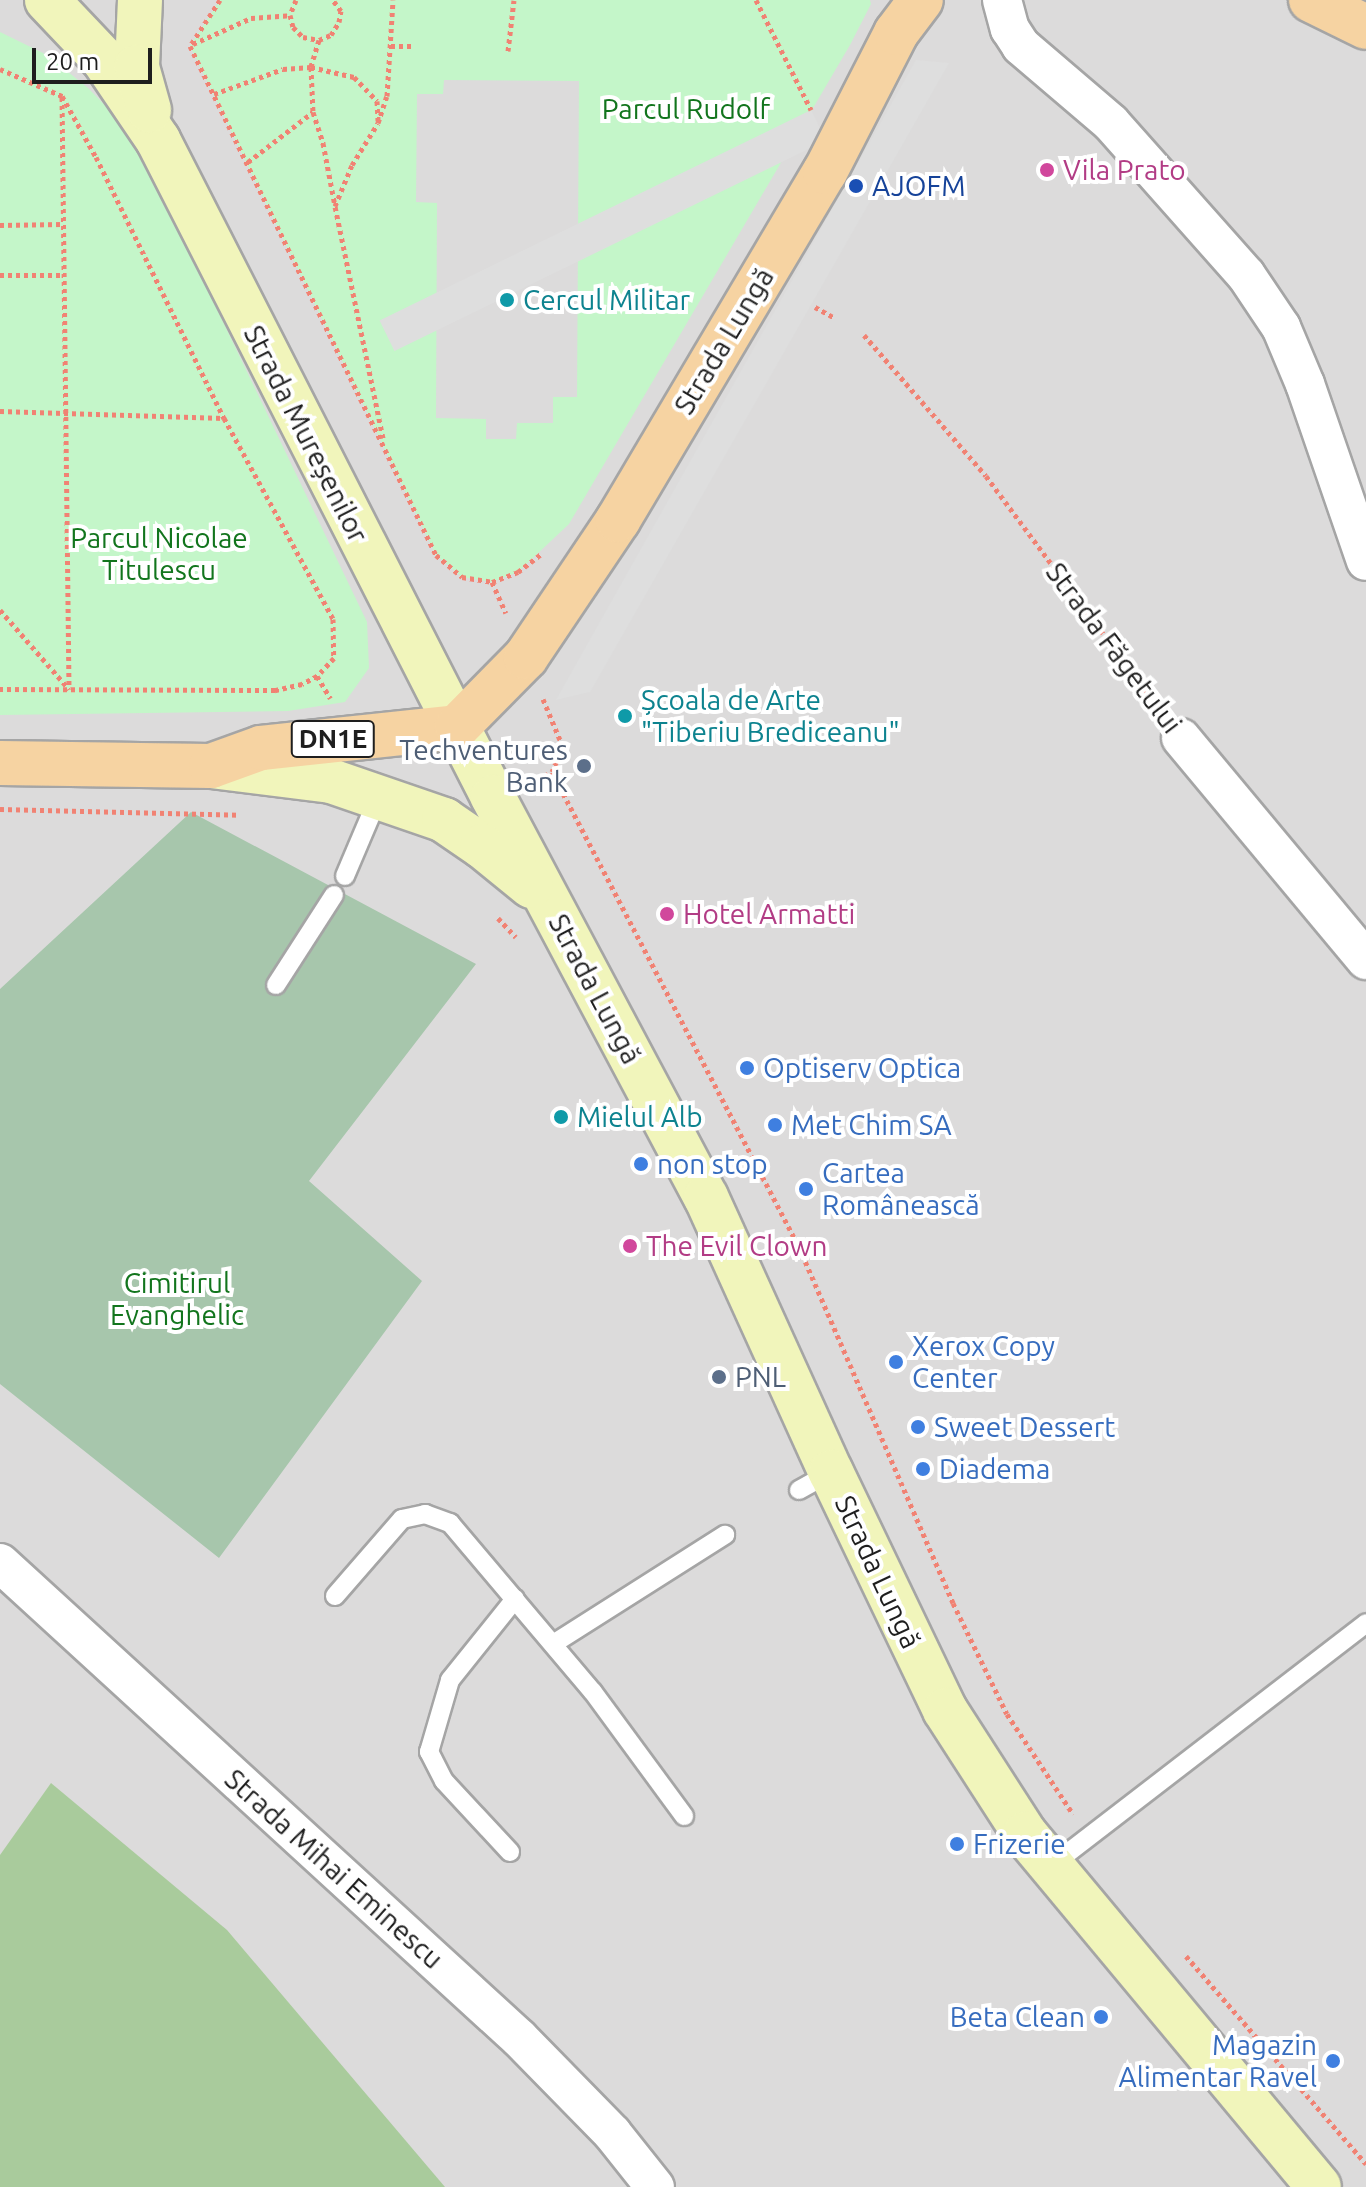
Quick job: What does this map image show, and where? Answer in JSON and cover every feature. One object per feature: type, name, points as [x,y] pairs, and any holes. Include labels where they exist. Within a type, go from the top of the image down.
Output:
[{"type":"main road","name":"Strada Mureșenilor","points":[[47,0],[103,59],[158,140],[457,727]]},
{"type":"main road","name":"Strada Mureșenilor","points":[[140,0],[137,67],[158,140]]},
{"type":"main road","points":[[1311,0],[1366,27]]},
{"type":"main road","name":"Strada Lungă","points":[[904,11],[809,199],[618,520],[526,657],[457,727],[706,1197],[815,1481],[945,1710],[1001,1800],[1051,1866],[1319,2187]]},
{"type":"main road","name":"DN1E","points":[[0,763],[211,766],[261,748],[457,727]]},
{"type":"main road","points":[[211,766],[319,779],[379,796],[444,820],[482,846],[546,899]]},
{"type":"street","points":[[1002,0],[1010,29],[1021,46],[1111,123],[1246,275],[1281,327],[1305,384],[1366,561]]},
{"type":"street","name":"Strada Făgetului","points":[[1181,738],[1366,960]]},
{"type":"street","name":"Strada Mihai Eminescu","points":[[0,1563],[519,2038],[612,2133],[655,2187]]},
{"type":"lane","points":[[345,876],[379,796]]},
{"type":"lane","points":[[276,985],[334,895]]},
{"type":"lane","points":[[335,1596],[402,1519],[425,1514],[450,1523],[593,1692],[684,1816]]},
{"type":"lane","points":[[553,1644],[725,1535]]},
{"type":"lane","points":[[510,1852],[444,1781],[429,1752],[450,1680],[515,1599]]},
{"type":"lane","points":[[1051,1866],[1366,1623]]},
{"type":"path","points":[[190,46],[220,0]]},
{"type":"path","points":[[296,0],[290,15],[293,27],[303,37],[319,40],[331,35],[339,22],[341,11],[333,0]]},
{"type":"path","points":[[335,206],[352,165],[378,123],[387,96],[393,0]]},
{"type":"path","points":[[508,51],[514,0]]},
{"type":"path","points":[[756,0],[811,110]]},
{"type":"path","points":[[190,46],[251,18],[290,15]]},
{"type":"path","points":[[319,40],[311,67],[313,112],[323,143],[385,447]]},
{"type":"path","points":[[190,46],[436,555],[462,577],[492,582],[518,572],[552,543]]},
{"type":"path","points":[[391,46],[411,46]]},
{"type":"path","points":[[214,94],[283,69],[311,67],[354,77],[377,101],[378,123]]},
{"type":"path","points":[[0,69],[62,96],[96,157],[224,418],[333,619],[334,658],[317,676],[302,684],[275,690],[0,689]]},
{"type":"path","points":[[62,96],[69,689]]},
{"type":"path","points":[[248,162],[313,112]]},
{"type":"path","points":[[0,225],[63,224]]},
{"type":"path","points":[[0,275],[63,275]]},
{"type":"path","points":[[815,307],[833,317]]},
{"type":"path","name":"Strada Făgetului","points":[[864,335],[986,476],[1181,738]]},
{"type":"path","points":[[0,411],[224,418]]},
{"type":"path","points":[[492,582],[563,747],[552,772],[799,1247],[953,1603],[1007,1714],[1088,1837]]},
{"type":"path","points":[[0,610],[69,689]]},
{"type":"path","points":[[0,809],[255,816]]},
{"type":"path","points":[[1180,1948],[1366,2164]]},
{"type":"shaded area","points":[[0,0],[1366,0],[1366,2187],[0,2187]]},
{"type":"shaded area","points":[[916,60],[949,63],[590,692],[556,700]]},
{"type":"shaded area","points":[[811,110],[826,141],[394,351],[380,320]]},
{"type":"green space","name":"Parcul Rudolf","points":[[220,0],[870,0],[871,4],[850,45],[569,524],[518,572],[492,582],[462,577],[436,555],[190,46]],"holes":[[[444,80],[579,81],[577,397],[553,397],[553,423],[517,423],[516,439],[486,439],[486,419],[436,418],[437,203],[416,202],[417,94],[443,94]]]},
{"type":"green space","name":"Parcul Nicolae Titulescu","points":[[0,32],[47,55],[88,88],[133,134],[367,622],[369,668],[345,702],[288,711],[0,715]]},
{"type":"green space","name":"Cimitirul Evanghelic","points":[[191,812],[476,964],[309,1181],[422,1281],[219,1558],[0,1384],[0,989]]},
{"type":"green space","points":[[51,1783],[227,1930],[445,2187],[0,2187],[0,1855]]},
{"type":"place","name":"Vila Prato","points":[[1047,170]]},
{"type":"place","name":"AJOFM","points":[[856,186]]},
{"type":"place","name":"Cercul Militar","points":[[507,300]]},
{"type":"place","name":"Școala de Arte \"Tiberiu Brediceanu\"","points":[[625,716]]},
{"type":"place","name":"Techventures Bank","points":[[584,766]]},
{"type":"place","name":"Hotel Armatti","points":[[667,914]]},
{"type":"place","name":"Optiserv Optica","points":[[747,1068]]},
{"type":"place","name":"Mielul Alb","points":[[561,1117]]},
{"type":"place","name":"Met Chim SA","points":[[775,1125]]},
{"type":"place","name":"non stop","points":[[641,1164]]},
{"type":"place","name":"Cartea Românească","points":[[806,1189]]},
{"type":"place","name":"The Evil Clown","points":[[630,1246]]},
{"type":"place","name":"Xerox Copy Center","points":[[896,1362]]},
{"type":"place","name":"PNL","points":[[719,1377]]},
{"type":"place","name":"Sweet Dessert","points":[[918,1427]]},
{"type":"place","name":"Diadema","points":[[923,1469]]},
{"type":"place","name":"Frizerie","points":[[957,1844]]},
{"type":"place","name":"Beta Clean","points":[[1101,2017]]},
{"type":"place","name":"Magazin Alimentar Ravel","points":[[1333,2061]]}]
